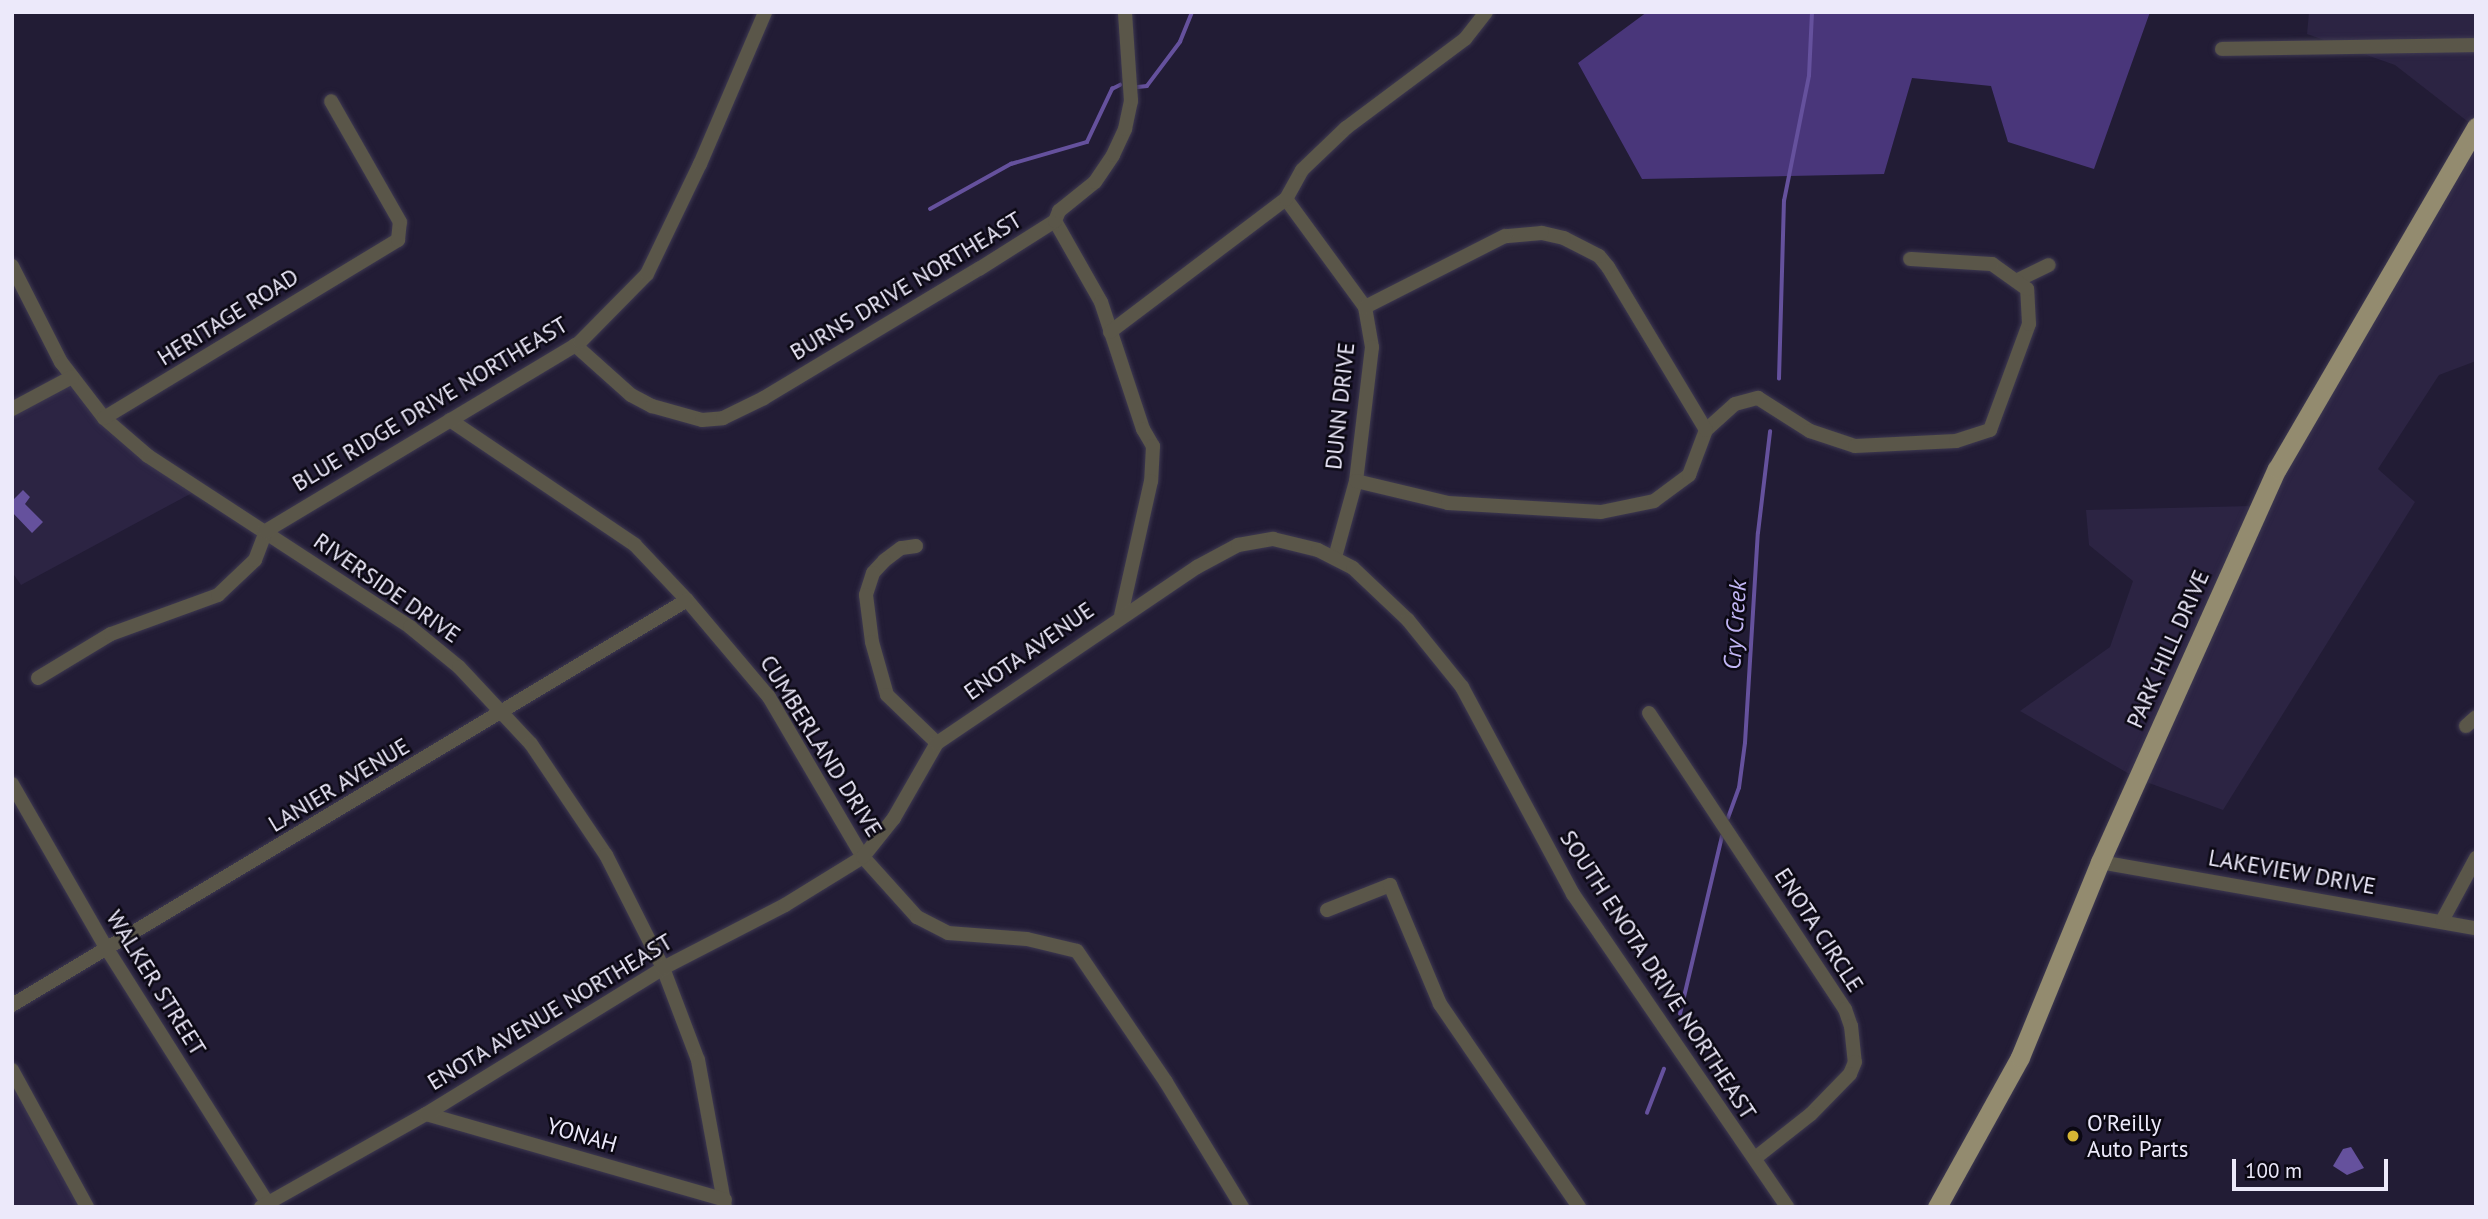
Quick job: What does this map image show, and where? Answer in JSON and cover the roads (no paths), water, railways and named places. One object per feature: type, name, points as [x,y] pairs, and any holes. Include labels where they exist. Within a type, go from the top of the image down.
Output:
[{"type":"main road","name":"PARK HILL DRIVE","points":[[1937,1207],[2020,1057],[2100,862],[2277,469],[2476,128]]},
{"type":"street","name":"BLUE RIDGE DRIVE NORTHEAST","points":[[266,531],[575,345],[647,274],[765,12]]},
{"type":"street","name":"BURNS DRIVE NORTHEAST","points":[[575,345],[631,395],[652,407],[702,420],[723,418],[764,398],[1055,220],[1059,211],[1095,182],[1125,129],[1131,101],[1125,12]]},
{"type":"street","points":[[1110,332],[1286,199],[1303,170],[1346,128],[1465,39],[1486,12]]},
{"type":"street","points":[[2222,49],[2476,45]]},
{"type":"street","name":"HERITAGE ROAD","points":[[104,418],[398,240],[400,222],[331,102]]},
{"type":"street","name":"DUNN DRIVE","points":[[1286,199],[1366,307],[1372,347],[1356,481],[1335,557]]},
{"type":"street","name":"ENOTA AVENUE","points":[[863,857],[894,818],[937,743],[1121,615],[1154,456],[1101,302],[1055,220]]},
{"type":"street","points":[[1366,307],[1505,236],[1542,233],[1564,238],[1584,247],[1608,267],[1706,430]]},
{"type":"street","points":[[1356,481],[1448,503],[1601,512],[1654,501],[1689,475],[1706,430],[1735,404],[1758,398],[1811,431],[1855,446],[1956,441],[1990,430],[2029,324],[2027,289],[1992,264],[1910,259]]},
{"type":"street","points":[[2018,280],[2049,265]]},
{"type":"street","name":"RIVERSIDE DRIVE","points":[[12,266],[72,377],[104,418],[148,456],[410,627],[459,667],[531,744],[606,855],[663,968],[698,1060],[725,1203]]},
{"type":"street","points":[[12,409],[72,377]]},
{"type":"street","name":"CUMBERLAND DRIVE","points":[[450,420],[635,545],[687,600],[769,698],[863,857],[896,898],[935,929],[1027,939],[1077,951],[1166,1082],[1242,1207]]},
{"type":"street","points":[[37,678],[111,634],[218,595],[255,560],[266,531]]},
{"type":"street","name":"SOUTH ENOTA DRIVE NORTHEAST","points":[[1121,615],[1238,545],[1273,539],[1335,557],[1408,620],[1462,687],[1573,894],[1736,1137],[1755,1158],[1787,1207]]},
{"type":"street","points":[[916,546],[901,548],[873,573],[866,595],[887,695],[937,743]]},
{"type":"street","name":"LANIER AVENUE","points":[[12,1005],[502,715],[687,600]]},
{"type":"street","name":"ENOTA CIRCLE","points":[[1650,713],[1845,1009],[1851,1026],[1855,1062],[1850,1074],[1811,1114],[1755,1158]]},
{"type":"street","name":"WALKER STREET","points":[[12,784],[107,949],[264,1205]]},
{"type":"street","name":"ENOTA AVENUE NORTHEAST","points":[[264,1205],[426,1114],[663,968],[785,905],[863,857]]},
{"type":"street","points":[[2441,921],[2476,858]]},
{"type":"street","name":"LAKEVIEW DRIVE","points":[[2100,862],[2476,928]]},
{"type":"street","points":[[1327,909],[1390,885],[1440,1004],[1578,1207]]},
{"type":"street","points":[[12,1070],[87,1207]]},
{"type":"street","name":"YONAH","points":[[426,1114],[725,1203]]},
{"type":"waterway","points":[[1138,87],[1147,86],[1180,42],[1192,12]]},
{"type":"waterway","name":"Cry Creek","points":[[1779,379],[1784,201],[1809,76],[1812,12]]},
{"type":"waterway","points":[[930,209],[1011,164],[1087,142],[1112,89],[1120,85]]},
{"type":"waterway","name":"Cry Creek","points":[[1728,818],[1739,788],[1745,743],[1758,533],[1770,432]]},
{"type":"waterway","name":"Cry Creek","points":[[1680,1014],[1722,837]]},
{"type":"waterway","name":"Cry Creek","points":[[1647,1113],[1664,1069]]},
{"type":"place","name":"O'Reilly Auto Parts","points":[[2073,1136]]}]
